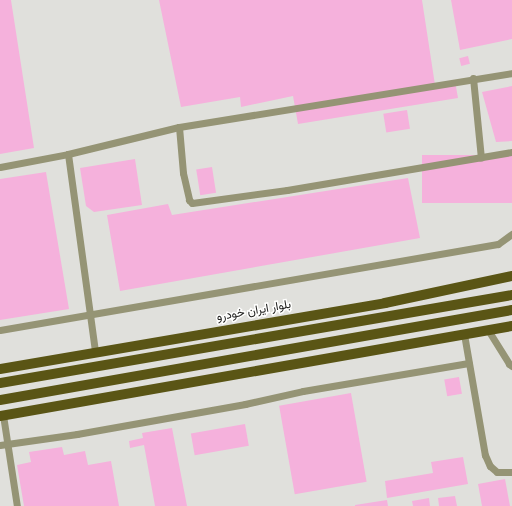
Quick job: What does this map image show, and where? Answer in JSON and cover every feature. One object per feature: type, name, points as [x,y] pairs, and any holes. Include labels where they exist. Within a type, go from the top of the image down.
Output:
[{"type":"main road","name":"بلوار ایران خودرو","points":[[0,369],[385,303],[512,276]]},
{"type":"main road","points":[[0,383],[512,295]]},
{"type":"main road","points":[[0,400],[158,371],[512,310]]},
{"type":"main road","points":[[1,415],[512,326]]},
{"type":"lane","points":[[0,166],[68,154],[179,127],[472,78],[512,73]]},
{"type":"lane","points":[[472,78],[481,158]]},
{"type":"lane","points":[[179,127],[183,173],[189,200],[192,203],[512,152]]},
{"type":"lane","points":[[68,154],[95,352]]},
{"type":"lane","points":[[0,330],[498,244],[512,234]]},
{"type":"lane","points":[[488,330],[512,366]]},
{"type":"lane","points":[[464,334],[485,455],[490,466],[497,472],[512,472]]},
{"type":"lane","points":[[3,444],[77,434],[245,404],[303,391],[469,362]]},
{"type":"lane","points":[[1,415],[3,444],[17,506]]},
{"type":"building","points":[[0,0],[11,0],[34,148],[0,154]]},
{"type":"building","points":[[159,0],[422,0],[435,85],[455,81],[458,98],[298,124],[293,96],[241,107],[240,97],[181,107]]},
{"type":"building","points":[[451,0],[512,0],[512,39],[460,50]]},
{"type":"building","points":[[468,56],[470,64],[461,66],[459,58]]},
{"type":"building","points":[[512,86],[512,141],[496,142],[482,92]]},
{"type":"building","points":[[407,110],[410,129],[386,133],[383,114]]},
{"type":"building","points":[[422,155],[512,155],[512,203],[422,203]]},
{"type":"building","points":[[135,159],[142,205],[94,212],[86,206],[80,168]]},
{"type":"building","points":[[212,167],[216,193],[200,195],[196,170]]},
{"type":"building","points":[[46,172],[69,309],[0,320],[0,179]]},
{"type":"building","points":[[408,178],[420,238],[120,291],[107,215],[168,204],[172,215]]},
{"type":"building","points":[[459,377],[462,394],[447,396],[444,380]]},
{"type":"building","points":[[351,393],[367,482],[295,494],[279,406]]},
{"type":"building","points":[[245,424],[249,446],[195,455],[191,434]]},
{"type":"building","points":[[172,428],[187,506],[155,506],[144,445],[130,448],[129,441],[143,438],[142,433]]},
{"type":"building","points":[[62,447],[64,455],[85,451],[88,465],[111,461],[119,506],[24,506],[17,465],[31,462],[29,452]]},
{"type":"building","points":[[463,457],[468,484],[387,498],[385,481],[433,473],[431,462]]},
{"type":"building","points":[[505,479],[510,506],[482,506],[478,484]]},
{"type":"building","points":[[455,496],[457,506],[439,506],[438,498]]},
{"type":"building","points":[[429,498],[430,506],[413,506],[412,501]]},
{"type":"building","points":[[387,500],[388,506],[355,506],[355,505]]}]
